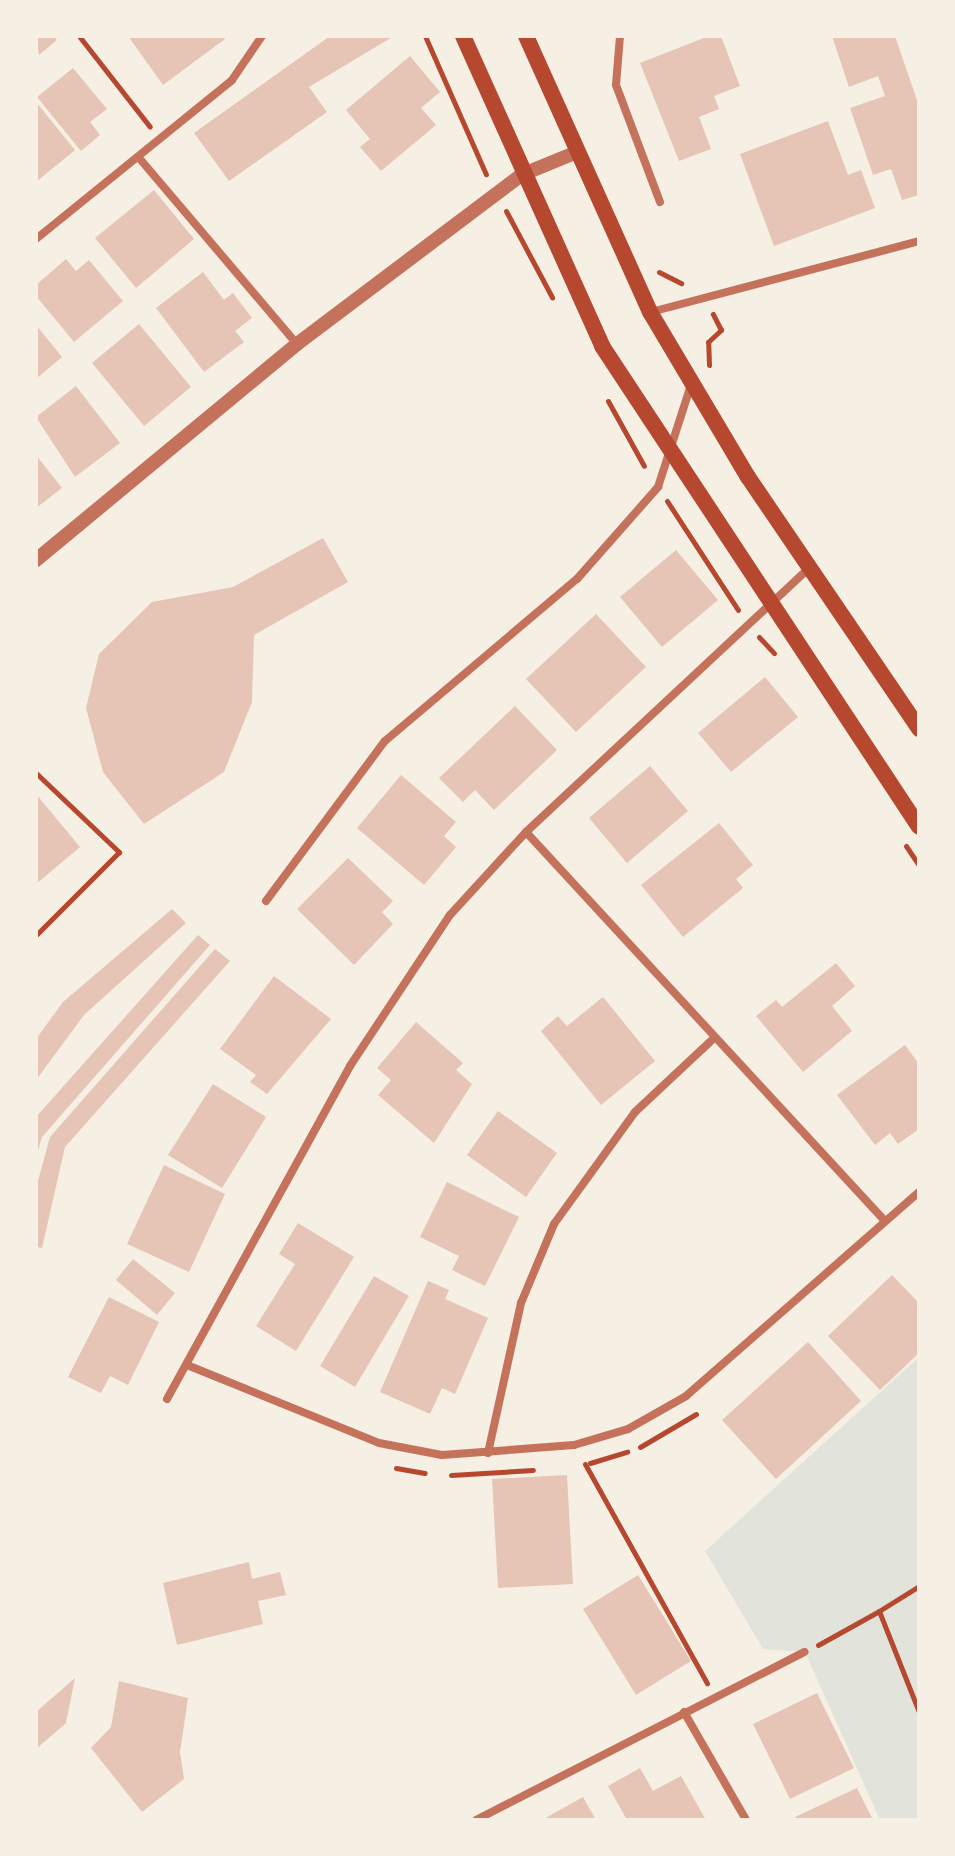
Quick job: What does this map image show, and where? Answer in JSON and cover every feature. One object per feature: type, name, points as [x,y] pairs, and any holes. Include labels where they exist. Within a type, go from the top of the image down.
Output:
[{"type":"main road","points":[[463,36],[521,175],[602,346],[768,606],[919,827]]},
{"type":"main road","points":[[526,36],[650,312],[691,384],[808,569],[919,729]]},
{"type":"street","points":[[36,239],[140,159],[232,80],[262,36]]},
{"type":"street","points":[[620,36],[616,85],[660,202]]},
{"type":"street","points":[[36,560],[297,344],[521,175],[577,152]]},
{"type":"street","points":[[140,159],[297,344]]},
{"type":"street","points":[[650,312],[919,241]]},
{"type":"street","points":[[266,901],[385,741],[577,579],[658,487],[672,459],[691,384]]},
{"type":"street","points":[[167,1399],[372,1028],[450,915],[526,832],[808,569]]},
{"type":"street","points":[[526,832],[712,1040],[885,1221]]},
{"type":"street","points":[[488,1453],[521,1303],[554,1224],[635,1112],[712,1040]]},
{"type":"street","points":[[187,1365],[379,1443],[442,1455],[574,1445],[628,1429],[674,1402],[919,1192]]},
{"type":"street","points":[[476,1820],[805,1652]]},
{"type":"street","points":[[684,1712],[746,1820]]},
{"type":"path","points":[[79,36],[161,141]]},
{"type":"path","points":[[652,266],[669,281],[700,286],[721,330],[708,342],[715,377]]},
{"type":"path","points":[[36,773],[119,852],[36,935]]},
{"type":"path","points":[[585,1464],[715,1697]]},
{"type":"path","points":[[805,1652],[919,1586]]},
{"type":"path","points":[[879,1611],[919,1712]]},
{"type":"shaded area","points":[[919,1357],[919,1820],[880,1820],[805,1652],[763,1649],[705,1551]]},
{"type":"building","points":[[36,36],[53,36],[57,40],[39,55]]},
{"type":"building","points":[[128,36],[223,36],[225,39],[163,85]]},
{"type":"building","points":[[330,36],[394,36],[309,87],[327,112],[229,181],[194,133]]},
{"type":"building","points":[[709,36],[721,36],[740,86],[714,96],[719,109],[699,117],[711,149],[679,161],[640,63]]},
{"type":"building","points":[[832,36],[895,36],[919,106],[919,195],[902,200],[891,169],[873,175],[850,108],[885,96],[878,76],[849,87]]},
{"type":"building","points":[[410,56],[440,92],[421,108],[436,125],[381,171],[360,147],[370,139],[346,110]]},
{"type":"building","points":[[73,68],[107,109],[90,122],[100,135],[81,151],[37,97]]},
{"type":"building","points":[[36,102],[75,150],[36,182]]},
{"type":"building","points":[[828,121],[848,175],[861,170],[875,208],[774,246],[740,154]]},
{"type":"building","points":[[154,190],[194,239],[136,288],[95,238]]},
{"type":"building","points":[[66,259],[76,271],[89,260],[123,301],[74,342],[36,296],[36,285]]},
{"type":"building","points":[[203,272],[224,300],[233,293],[252,318],[235,331],[244,342],[204,372],[156,308]]},
{"type":"building","points":[[139,324],[191,387],[144,426],[92,363]]},
{"type":"building","points":[[36,325],[62,357],[36,379]]},
{"type":"building","points":[[76,386],[120,443],[75,477],[36,417]]},
{"type":"building","points":[[36,455],[62,488],[36,508]]},
{"type":"building","points":[[323,538],[348,582],[254,635],[252,702],[224,772],[144,824],[103,772],[86,708],[99,654],[152,602],[233,587]]},
{"type":"building","points":[[676,550],[718,600],[662,647],[620,597]]},
{"type":"building","points":[[596,614],[646,667],[576,732],[526,679]]},
{"type":"building","points":[[765,677],[798,717],[731,772],[698,733]]},
{"type":"building","points":[[515,706],[557,750],[494,810],[475,790],[463,802],[439,778]]},
{"type":"building","points":[[650,766],[688,811],[627,863],[589,818]]},
{"type":"building","points":[[401,775],[456,822],[444,836],[456,847],[424,885],[357,828]]},
{"type":"building","points":[[36,794],[80,847],[36,884]]},
{"type":"building","points":[[719,823],[753,865],[736,879],[743,888],[683,937],[641,885]]},
{"type":"building","points":[[348,858],[393,901],[382,912],[393,924],[354,965],[297,909]]},
{"type":"building","points":[[172,909],[186,923],[84,1015],[36,1080],[36,1039],[63,1002]]},
{"type":"building","points":[[198,935],[210,945],[42,1137],[36,1157],[36,1117]]},
{"type":"building","points":[[215,949],[230,961],[65,1147],[42,1248],[36,1247],[36,1188],[50,1137]]},
{"type":"building","points":[[836,963],[855,986],[832,1006],[852,1031],[803,1072],[756,1016],[776,1000],[782,1007]]},
{"type":"building","points":[[274,976],[331,1019],[267,1094],[250,1082],[256,1075],[220,1049]]},
{"type":"building","points":[[603,997],[655,1061],[601,1105],[541,1031],[558,1016],[567,1026]]},
{"type":"building","points":[[416,1022],[463,1063],[456,1070],[472,1084],[434,1143],[378,1095],[391,1080],[377,1068]]},
{"type":"building","points":[[905,1045],[919,1064],[919,1129],[898,1144],[890,1133],[875,1145],[837,1095]]},
{"type":"building","points":[[213,1084],[266,1117],[222,1188],[168,1155]]},
{"type":"building","points":[[498,1111],[557,1153],[526,1197],[467,1155]]},
{"type":"building","points":[[164,1165],[225,1194],[189,1272],[127,1244]]},
{"type":"building","points":[[447,1182],[519,1217],[485,1286],[452,1270],[459,1256],[420,1237]]},
{"type":"building","points":[[298,1223],[354,1257],[296,1351],[256,1326],[295,1264],[279,1254]]},
{"type":"building","points":[[133,1259],[175,1293],[157,1315],[116,1280]]},
{"type":"building","points":[[892,1275],[919,1303],[919,1353],[880,1390],[828,1336]]},
{"type":"building","points":[[374,1276],[409,1296],[355,1387],[320,1366]]},
{"type":"building","points":[[428,1281],[449,1290],[445,1299],[488,1318],[455,1394],[442,1388],[430,1414],[380,1392]]},
{"type":"building","points":[[109,1297],[159,1322],[128,1385],[110,1376],[101,1393],[68,1377]]},
{"type":"building","points":[[808,1342],[861,1401],[776,1479],[722,1420]]},
{"type":"building","points":[[567,1475],[573,1584],[498,1588],[492,1479]]},
{"type":"building","points":[[249,1562],[252,1579],[280,1572],[286,1595],[258,1601],[263,1624],[177,1645],[163,1583]]},
{"type":"building","points":[[638,1575],[691,1661],[636,1695],[583,1609]]},
{"type":"building","points":[[75,1678],[66,1723],[36,1749],[36,1712]]},
{"type":"building","points":[[119,1681],[188,1698],[180,1752],[184,1779],[142,1812],[91,1748],[111,1727]]},
{"type":"building","points":[[817,1693],[854,1768],[790,1799],[753,1724]]},
{"type":"building","points":[[640,1768],[653,1791],[681,1776],[706,1820],[627,1820],[608,1786]]},
{"type":"building","points":[[857,1788],[873,1820],[797,1820],[795,1817]]},
{"type":"building","points":[[583,1797],[596,1820],[542,1820]]}]
